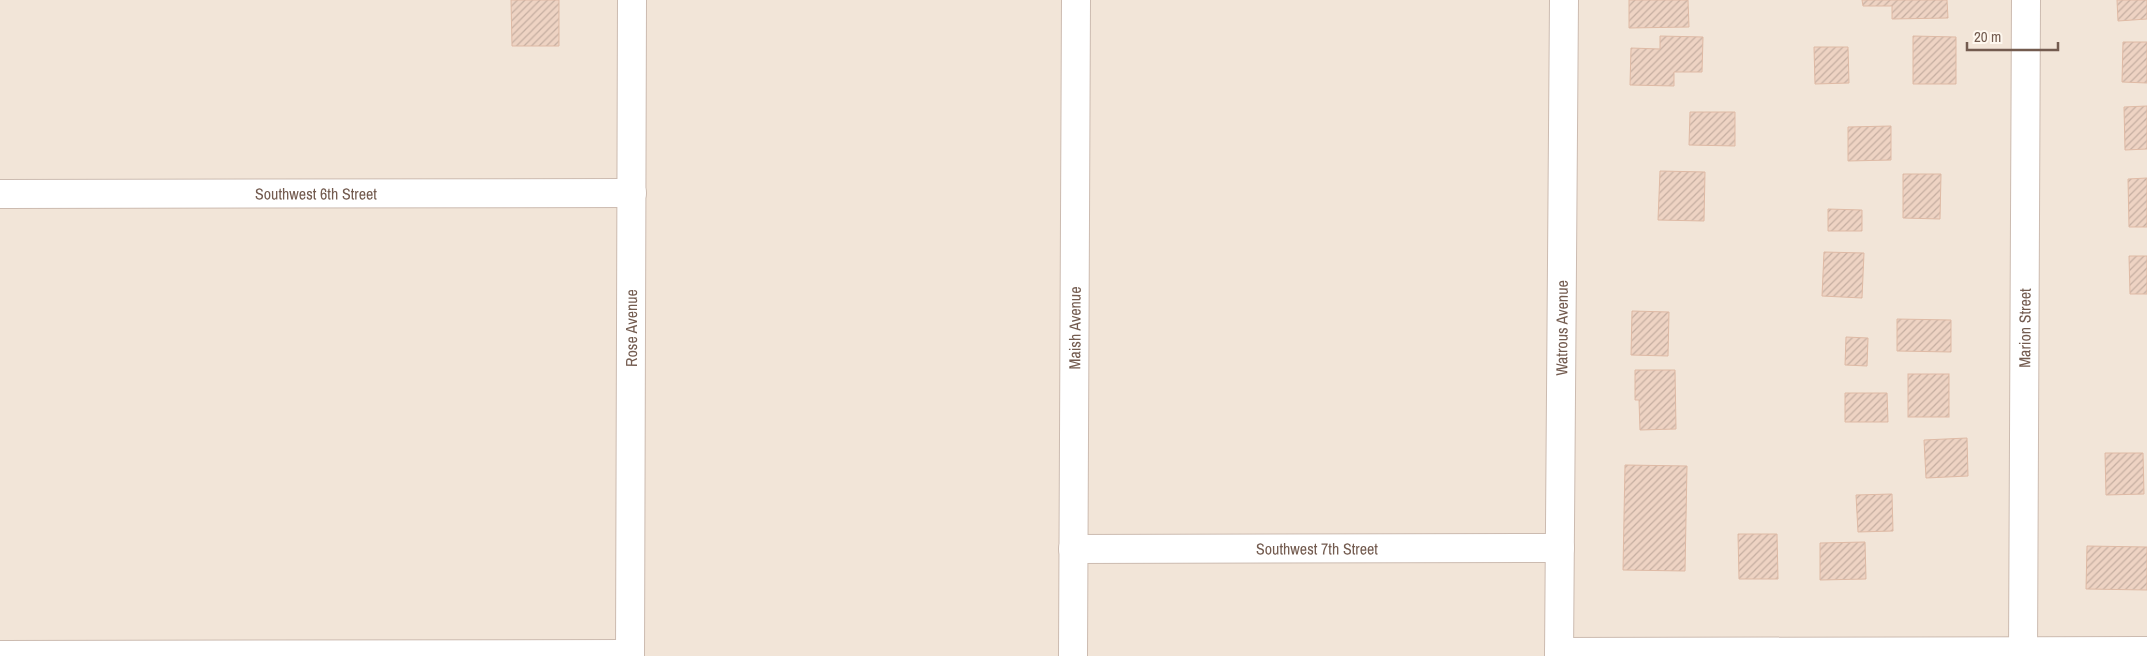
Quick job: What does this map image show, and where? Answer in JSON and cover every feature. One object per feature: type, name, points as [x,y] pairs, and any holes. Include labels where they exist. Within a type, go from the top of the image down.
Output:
[{"type":"street","name":"Rose Avenue","points":[[630,655],[632,0]]},
{"type":"street","name":"Maish Avenue","points":[[1073,656],[1076,0]]},
{"type":"street","name":"Watrous Avenue","points":[[1559,654],[1564,0]]},
{"type":"street","name":"Marion Street","points":[[2023,654],[2026,0]]},
{"type":"street","name":"Southwest 6th Street","points":[[0,194],[632,193]]},
{"type":"street","name":"Southwest 7th Street","points":[[1073,549],[1560,548]]},
{"type":"street","points":[[1559,654],[2023,654],[2147,651]]},
{"type":"street","points":[[0,655],[630,655]]},
{"type":"shaded area","points":[[0,0],[2147,0],[2147,656],[0,656]]},
{"type":"building","points":[[511,0],[559,0],[559,46],[512,46]]},
{"type":"building","points":[[1629,0],[1688,0],[1689,27],[1629,28]]},
{"type":"building","points":[[1862,0],[1947,0],[1948,18],[1892,19],[1892,6],[1863,6]]},
{"type":"building","points":[[2117,0],[2147,0],[2147,19],[2118,21]]},
{"type":"building","points":[[1660,36],[1703,37],[1702,72],[1674,72],[1674,86],[1630,85],[1631,48],[1660,49]]},
{"type":"building","points":[[1913,36],[1956,37],[1956,84],[1913,84]]},
{"type":"building","points":[[2123,42],[2147,42],[2147,83],[2122,82]]},
{"type":"building","points":[[1814,47],[1848,47],[1849,83],[1815,84]]},
{"type":"building","points":[[2147,106],[2147,149],[2125,150],[2124,107]]},
{"type":"building","points":[[1690,112],[1735,112],[1735,146],[1689,145]]},
{"type":"building","points":[[1891,126],[1891,160],[1848,161],[1848,127]]},
{"type":"building","points":[[1660,171],[1705,172],[1704,221],[1658,220]]},
{"type":"building","points":[[1903,174],[1941,174],[1940,219],[1903,218]]},
{"type":"building","points":[[2147,178],[2147,227],[2129,227],[2128,179]]},
{"type":"building","points":[[1828,209],[1862,210],[1862,231],[1828,231]]},
{"type":"building","points":[[1824,252],[1864,253],[1862,298],[1822,296]]},
{"type":"building","points":[[2129,256],[2147,256],[2147,294],[2130,294]]},
{"type":"building","points":[[1632,311],[1669,312],[1668,356],[1631,355]]},
{"type":"building","points":[[1897,319],[1951,320],[1951,352],[1897,351]]},
{"type":"building","points":[[1846,337],[1868,338],[1867,366],[1845,365]]},
{"type":"building","points":[[1635,370],[1675,370],[1676,429],[1640,430],[1639,400],[1635,400]]},
{"type":"building","points":[[1908,374],[1949,374],[1949,417],[1908,417]]},
{"type":"building","points":[[1845,393],[1887,393],[1888,422],[1845,422]]},
{"type":"building","points":[[1967,438],[1968,476],[1926,478],[1924,440]]},
{"type":"building","points":[[2105,453],[2143,453],[2144,494],[2106,495]]},
{"type":"building","points":[[1625,465],[1687,466],[1685,571],[1623,570]]},
{"type":"building","points":[[1892,494],[1893,531],[1858,532],[1856,495]]},
{"type":"building","points":[[1738,534],[1777,534],[1778,579],[1739,579]]},
{"type":"building","points":[[1865,542],[1866,579],[1820,580],[1820,543]]},
{"type":"building","points":[[2087,546],[2147,547],[2147,590],[2086,589]]}]
